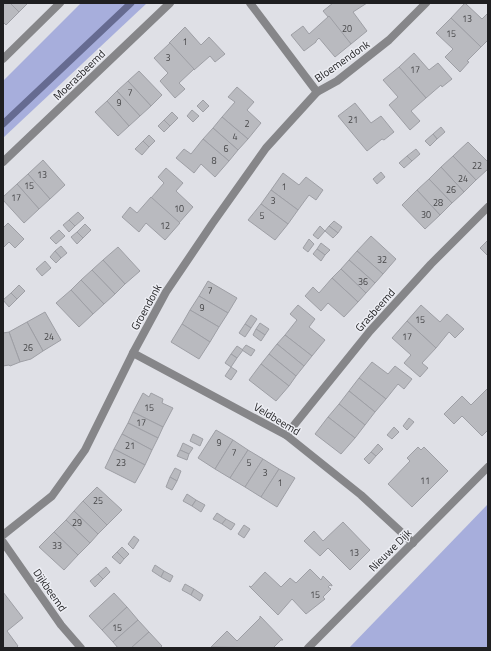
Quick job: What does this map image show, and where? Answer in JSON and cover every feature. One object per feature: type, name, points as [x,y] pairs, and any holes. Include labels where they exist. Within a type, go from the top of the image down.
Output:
[{"type":"street","points":[[3,59],[60,3]]},
{"type":"street","name":"Moerasbeemd","points":[[3,162],[170,3]]},
{"type":"street","name":"Bloemendonk","points":[[250,3],[317,92],[336,81],[390,40],[426,3]]},
{"type":"street","name":"Groendonk","points":[[3,534],[52,496],[85,450],[166,292],[266,148],[317,92]]},
{"type":"street","name":"Grasbeemd","points":[[286,435],[370,331],[431,264],[488,207]]},
{"type":"street","name":"Veldbeemd","points":[[133,354],[286,435],[362,495],[412,543]]},
{"type":"street","name":"Nieuwe Dijk","points":[[308,648],[488,468]]},
{"type":"street","name":"Dijkbeemd","points":[[3,542],[61,625],[81,648]]},
{"type":"shaded area","points":[[81,3],[147,3],[3,138],[3,81]]},
{"type":"shaded area","points":[[488,504],[488,648],[349,648]]},
{"type":"building","points":[[3,3],[10,3],[19,12],[6,25],[3,22]]},
{"type":"building","points":[[10,3],[28,3],[19,12]]},
{"type":"building","points":[[333,3],[367,3],[353,12],[367,31],[351,44],[323,11]]},
{"type":"building","points":[[465,3],[482,19],[488,13],[488,40],[481,47],[451,18]]},
{"type":"building","points":[[329,16],[351,44],[335,57],[319,38],[304,51],[291,35],[303,26],[309,34]]},
{"type":"building","points":[[451,18],[481,47],[467,61],[469,62],[460,72],[445,57],[453,49],[436,33]]},
{"type":"building","points":[[185,27],[201,45],[209,37],[225,54],[215,62],[210,56],[194,70],[169,43]]},
{"type":"building","points":[[170,43],[194,69],[179,83],[185,89],[175,98],[160,81],[168,73],[154,58]]},
{"type":"building","points":[[414,53],[429,70],[438,63],[452,79],[442,87],[441,85],[426,98],[399,67]]},
{"type":"building","points":[[399,67],[426,98],[411,111],[420,121],[410,130],[389,105],[398,97],[383,80]]},
{"type":"building","points":[[139,71],[162,95],[151,106],[128,81]]},
{"type":"building","points":[[128,81],[151,106],[140,116],[117,91]]},
{"type":"building","points":[[237,87],[254,102],[247,110],[261,123],[248,139],[222,117],[235,102],[228,97]]},
{"type":"building","points":[[117,91],[140,116],[129,126],[107,101]]},
{"type":"building","points":[[203,100],[209,106],[203,112],[197,106]]},
{"type":"building","points":[[107,101],[129,126],[118,136],[95,112]]},
{"type":"building","points":[[355,103],[371,123],[381,116],[394,132],[367,151],[338,116]]},
{"type":"building","points":[[192,110],[199,116],[193,122],[187,116]]},
{"type":"building","points":[[172,112],[178,118],[170,126],[164,120]]},
{"type":"building","points":[[222,117],[248,139],[238,150],[213,128]]},
{"type":"building","points":[[164,120],[170,126],[164,132],[158,126]]},
{"type":"building","points":[[441,127],[445,132],[437,139],[433,134]]},
{"type":"building","points":[[213,128],[238,150],[229,161],[203,139]]},
{"type":"building","points":[[433,134],[437,139],[430,146],[425,141]]},
{"type":"building","points":[[149,135],[155,141],[149,147],[143,141]]},
{"type":"building","points":[[203,139],[229,161],[215,177],[201,164],[194,173],[176,158],[184,149],[191,154]]},
{"type":"building","points":[[143,141],[149,147],[142,155],[135,149]]},
{"type":"building","points":[[468,142],[488,162],[488,169],[476,180],[453,156]]},
{"type":"building","points":[[416,149],[420,154],[412,161],[407,156]]},
{"type":"building","points":[[407,156],[412,161],[404,168],[399,163]]},
{"type":"building","points":[[453,156],[476,180],[464,192],[441,167]]},
{"type":"building","points":[[43,160],[65,185],[50,199],[28,174]]},
{"type":"building","points":[[441,167],[464,192],[452,203],[429,179]]},
{"type":"building","points":[[166,168],[183,183],[176,191],[193,207],[179,223],[151,198],[164,183],[158,177]]},
{"type":"building","points":[[381,172],[385,177],[377,184],[373,179]]},
{"type":"building","points":[[283,173],[299,185],[306,177],[323,190],[316,200],[309,195],[298,210],[271,190]]},
{"type":"building","points":[[28,174],[50,199],[39,209],[17,184]]},
{"type":"building","points":[[429,179],[452,203],[440,215],[417,190]]},
{"type":"building","points":[[17,184],[39,209],[24,223],[3,200],[3,197]]},
{"type":"building","points":[[271,190],[298,210],[288,224],[261,204]]},
{"type":"building","points":[[417,190],[440,215],[425,229],[402,205]]},
{"type":"building","points":[[151,197],[180,223],[165,240],[146,223],[139,232],[122,217],[130,207],[137,213]]},
{"type":"building","points":[[261,204],[288,224],[275,240],[248,220]]},
{"type":"building","points":[[78,212],[84,218],[75,226],[69,220]]},
{"type":"building","points":[[69,220],[75,226],[69,232],[63,225]]},
{"type":"building","points":[[334,221],[342,227],[338,233],[329,226]]},
{"type":"building","points":[[8,223],[24,239],[15,248],[9,242],[3,248],[3,228]]},
{"type":"building","points":[[85,224],[91,230],[83,238],[77,232]]},
{"type":"building","points":[[320,226],[325,231],[318,239],[313,235]]},
{"type":"building","points":[[329,226],[338,233],[333,238],[325,231]]},
{"type":"building","points":[[59,230],[65,236],[56,244],[50,238]]},
{"type":"building","points":[[77,232],[83,238],[77,244],[71,237]]},
{"type":"building","points":[[371,236],[396,259],[383,274],[357,251]]},
{"type":"building","points":[[309,239],[314,244],[308,252],[303,248]]},
{"type":"building","points":[[488,240],[488,256],[480,248]]},
{"type":"building","points":[[321,243],[330,250],[325,255],[317,249]]},
{"type":"building","points":[[61,246],[67,253],[61,258],[55,251]]},
{"type":"building","points":[[118,247],[140,271],[125,284],[103,260]]},
{"type":"building","points":[[317,249],[325,255],[321,261],[313,254]]},
{"type":"building","points":[[55,251],[61,258],[56,263],[50,257]]},
{"type":"building","points":[[357,251],[383,274],[375,283],[349,260]]},
{"type":"building","points":[[103,260],[125,284],[115,294],[92,270]]},
{"type":"building","points":[[349,260],[375,283],[366,293],[341,269]]},
{"type":"building","points":[[45,261],[51,268],[42,276],[36,269]]},
{"type":"building","points":[[341,269],[366,293],[358,302],[332,278]]},
{"type":"building","points":[[92,270],[115,294],[104,304],[81,280]]},
{"type":"building","points":[[332,278],[358,302],[344,317],[328,303],[321,311],[305,296],[313,287],[319,293]]},
{"type":"building","points":[[81,280],[104,304],[93,314],[71,290]]},
{"type":"building","points":[[208,281],[237,298],[228,313],[199,296]]},
{"type":"building","points":[[19,285],[25,291],[17,299],[11,293]]},
{"type":"building","points":[[71,290],[93,314],[79,327],[56,303]]},
{"type":"building","points":[[11,293],[17,299],[9,307],[3,300]]},
{"type":"building","points":[[199,296],[228,313],[219,327],[190,310]]},
{"type":"building","points":[[298,305],[315,319],[309,327],[325,340],[312,356],[285,335],[297,320],[290,314]]},
{"type":"building","points":[[421,305],[440,322],[447,314],[464,329],[455,338],[449,332],[436,348],[407,321]]},
{"type":"building","points":[[190,310],[219,327],[210,342],[182,324]]},
{"type":"building","points":[[45,312],[61,340],[43,351],[27,322]]},
{"type":"building","points":[[251,315],[257,319],[251,328],[245,324]]},
{"type":"building","points":[[407,321],[436,348],[422,363],[428,368],[420,377],[404,363],[411,355],[392,338]]},
{"type":"building","points":[[27,322],[43,351],[31,359],[20,362],[9,332]]},
{"type":"building","points":[[260,323],[269,329],[265,335],[256,329]]},
{"type":"building","points":[[182,324],[210,342],[199,359],[171,342]]},
{"type":"building","points":[[245,324],[251,328],[245,337],[239,333]]},
{"type":"building","points":[[256,329],[265,335],[261,341],[253,335]]},
{"type":"building","points":[[9,332],[20,362],[10,366],[3,366],[3,333]]},
{"type":"building","points":[[285,335],[312,356],[304,366],[277,344]]},
{"type":"building","points":[[277,344],[304,366],[296,376],[269,354]]},
{"type":"building","points":[[246,345],[255,350],[251,356],[242,350]]},
{"type":"building","points":[[237,346],[243,350],[237,358],[231,354]]},
{"type":"building","points":[[231,354],[237,358],[231,367],[225,363]]},
{"type":"building","points":[[269,354],[296,376],[289,386],[261,364]]},
{"type":"building","points":[[372,362],[388,374],[395,366],[412,379],[404,389],[398,384],[386,399],[359,378]]},
{"type":"building","points":[[261,364],[289,386],[276,401],[249,380]]},
{"type":"building","points":[[231,367],[237,371],[231,380],[225,376]]},
{"type":"building","points":[[359,378],[386,399],[375,412],[349,391]]},
{"type":"building","points":[[488,388],[488,430],[482,436],[462,416],[454,424],[444,414],[462,396],[471,405]]},
{"type":"building","points":[[349,391],[375,412],[365,425],[339,404]]},
{"type":"building","points":[[143,393],[149,397],[151,393],[163,399],[162,403],[173,408],[163,427],[133,412]]},
{"type":"building","points":[[339,404],[365,425],[355,438],[328,417]]},
{"type":"building","points":[[133,412],[163,427],[158,438],[128,423]]},
{"type":"building","points":[[328,417],[355,438],[341,454],[315,434]]},
{"type":"building","points":[[409,418],[414,422],[407,430],[403,426]]},
{"type":"building","points":[[128,423],[158,438],[152,450],[122,434]]},
{"type":"building","points":[[394,427],[399,432],[392,439],[387,435]]},
{"type":"building","points":[[216,430],[233,440],[215,469],[198,458]]},
{"type":"building","points":[[122,434],[152,450],[145,465],[114,449]]},
{"type":"building","points":[[193,434],[203,439],[200,446],[190,441]]},
{"type":"building","points":[[233,440],[248,450],[230,478],[215,469]]},
{"type":"building","points":[[183,443],[193,448],[189,454],[180,450]]},
{"type":"building","points":[[378,444],[383,449],[376,456],[371,452]]},
{"type":"building","points":[[418,447],[421,450],[424,447],[448,471],[412,507],[388,484],[410,461],[407,458]]},
{"type":"building","points":[[114,449],[145,465],[135,483],[105,468]]},
{"type":"building","points":[[180,450],[189,454],[187,460],[177,456]]},
{"type":"building","points":[[248,450],[263,459],[245,487],[230,478]]},
{"type":"building","points":[[371,452],[376,456],[369,464],[364,459]]},
{"type":"building","points":[[263,459],[279,469],[261,497],[245,487]]},
{"type":"building","points":[[175,468],[181,471],[177,481],[170,477]]},
{"type":"building","points":[[279,469],[295,478],[277,507],[261,497]]},
{"type":"building","points":[[170,477],[177,481],[172,490],[166,487]]},
{"type":"building","points":[[97,487],[122,510],[107,525],[83,501]]},
{"type":"building","points":[[187,494],[196,500],[192,506],[183,501]]},
{"type":"building","points":[[196,500],[205,505],[201,512],[192,506]]},
{"type":"building","points":[[83,501],[107,525],[98,534],[74,511]]},
{"type":"building","points":[[74,511],[98,534],[90,543],[66,520]]},
{"type":"building","points":[[217,513],[226,519],[222,524],[213,519]]},
{"type":"building","points":[[226,519],[235,524],[231,530],[222,524]]},
{"type":"building","points":[[66,520],[90,543],[78,555],[54,532]]},
{"type":"building","points":[[343,522],[370,550],[350,570],[328,548],[320,556],[304,541],[314,531],[323,541]]},
{"type":"building","points":[[244,525],[250,529],[244,538],[238,534]]},
{"type":"building","points":[[54,532],[78,555],[64,570],[39,547]]},
{"type":"building","points":[[134,536],[139,540],[133,549],[128,544]]},
{"type":"building","points":[[122,547],[129,554],[124,559],[117,552]]},
{"type":"building","points":[[117,552],[124,559],[120,564],[112,557]]},
{"type":"building","points":[[155,565],[164,571],[161,577],[152,571]]},
{"type":"building","points":[[106,567],[110,572],[103,579],[98,574]]},
{"type":"building","points":[[310,569],[321,580],[323,576],[332,586],[330,585],[328,587],[331,589],[323,597],[325,599],[306,614],[292,599],[278,615],[249,586],[251,587],[265,572],[281,587],[290,578],[296,583]]},
{"type":"building","points":[[164,571],[173,576],[170,582],[161,577]]},
{"type":"building","points":[[98,574],[103,579],[95,587],[90,581]]},
{"type":"building","points":[[185,584],[194,589],[191,595],[182,590]]},
{"type":"building","points":[[194,589],[203,595],[200,601],[191,595]]},
{"type":"building","points":[[3,592],[23,618],[7,631],[18,646],[16,648],[3,648]]},
{"type":"building","points":[[114,593],[127,607],[102,630],[89,616]]},
{"type":"building","points":[[127,607],[138,620],[113,642],[102,630]]},
{"type":"building","points":[[260,616],[283,640],[281,640],[273,648],[211,647],[227,631],[237,641],[260,618]]},
{"type":"building","points":[[138,620],[149,632],[131,648],[118,648],[113,642]]},
{"type":"building","points":[[149,632],[162,646],[160,648],[131,648]]},
{"type":"waterway","points":[[3,124],[131,3]]}]
